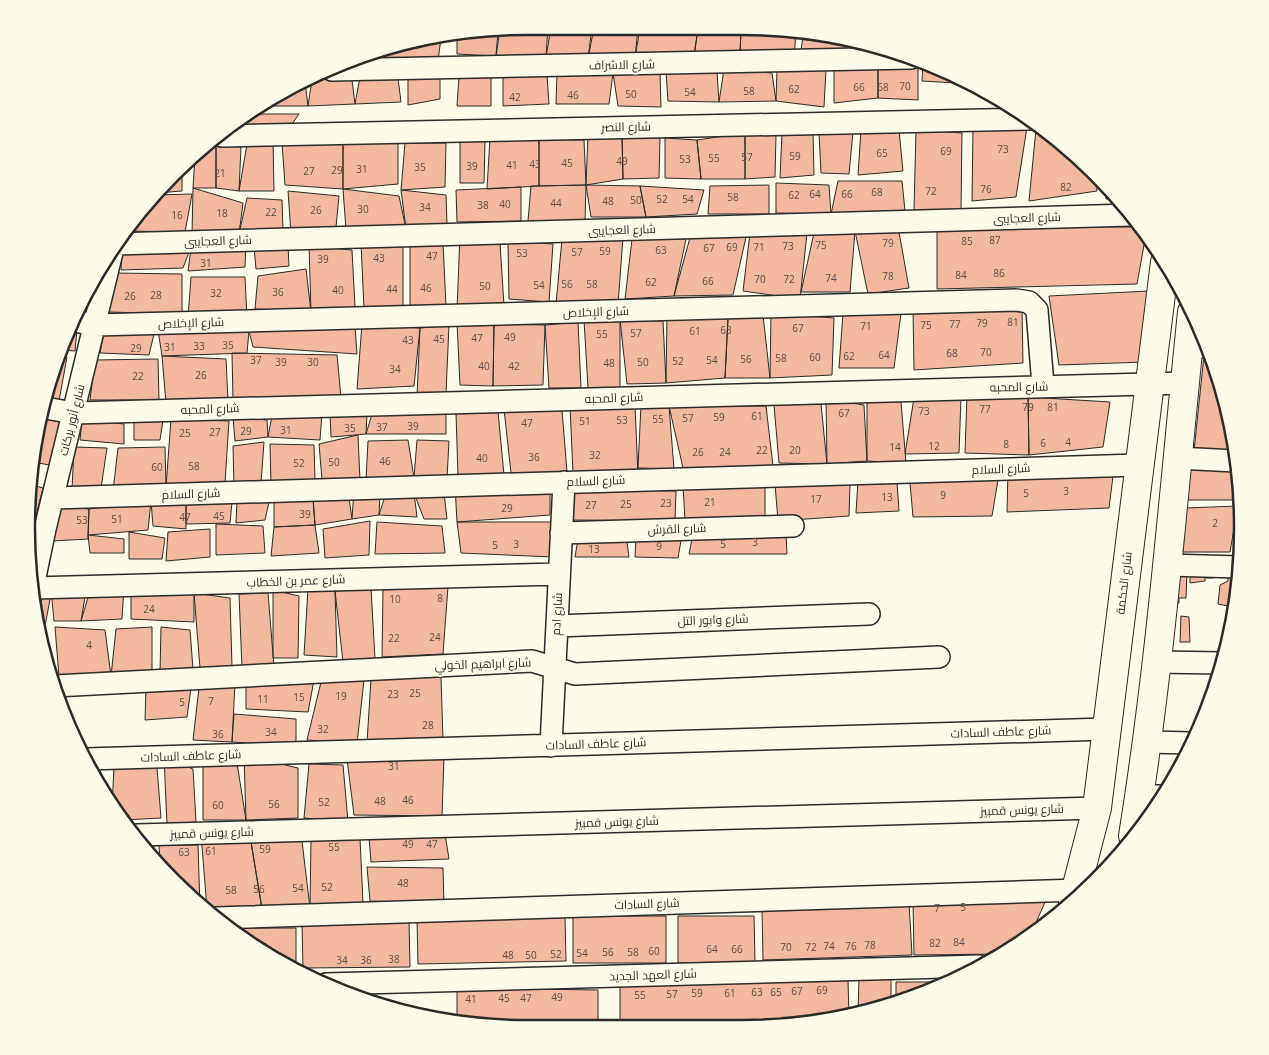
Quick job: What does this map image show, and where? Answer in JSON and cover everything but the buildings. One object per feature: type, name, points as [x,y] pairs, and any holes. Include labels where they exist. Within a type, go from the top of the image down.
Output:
[{"type":"street","name":"شارع الاشراف","points":[[345,70],[891,58]]},
{"type":"street","name":"شارع النصر","points":[[230,136],[1017,119]]},
{"type":"street","name":"شارع العجايبى","points":[[126,244],[1122,215]]},
{"type":"street","name":"شارع الحكمة","points":[[1077,888],[1097,808],[1138,465],[1163,274]]},
{"type":"street","name":"شارع أنور بركات","points":[[36,546],[37,527],[54,498],[74,413],[85,323],[101,281]]},
{"type":"street","name":"شارع الإخلاص","points":[[85,323],[1016,300],[1029,302],[1037,310],[1043,386]]},
{"type":"street","points":[[1152,796],[1147,742],[1168,565],[1185,383],[1198,347]]},
{"type":"street","name":"شارع المحبه","points":[[50,409],[74,413],[1185,383]]},
{"type":"street","points":[[1177,458],[1230,461]]},
{"type":"street","name":"شارع السلام","points":[[54,498],[1138,465]]},
{"type":"street","name":"شارع ادم","points":[[551,746],[564,482]]},
{"type":"street","name":"شارع القرش","points":[[561,533],[793,526]]},
{"type":"street","points":[[1168,565],[1232,567]]},
{"type":"street","name":"شارع عمر بن الخطاب","points":[[39,592],[559,574]]},
{"type":"street","name":"شارع وابور التل","points":[[557,626],[869,614]]},
{"type":"street","name":"شارع ابراهيم الخولي","points":[[61,686],[532,661],[575,674],[939,657]]},
{"type":"street","points":[[1156,662],[1215,663]]},
{"type":"street","name":"شارع عاطف السادات","points":[[93,759],[1106,729]]},
{"type":"street","points":[[1147,742],[1184,744]]},
{"type":"street","name":"شارع يونس قمبيز","points":[[144,836],[1097,808]]},
{"type":"street","name":"شارع السادات","points":[[228,918],[1068,896]]},
{"type":"street","name":"شارع العهد الجديد","points":[[341,984],[964,966]]}]
